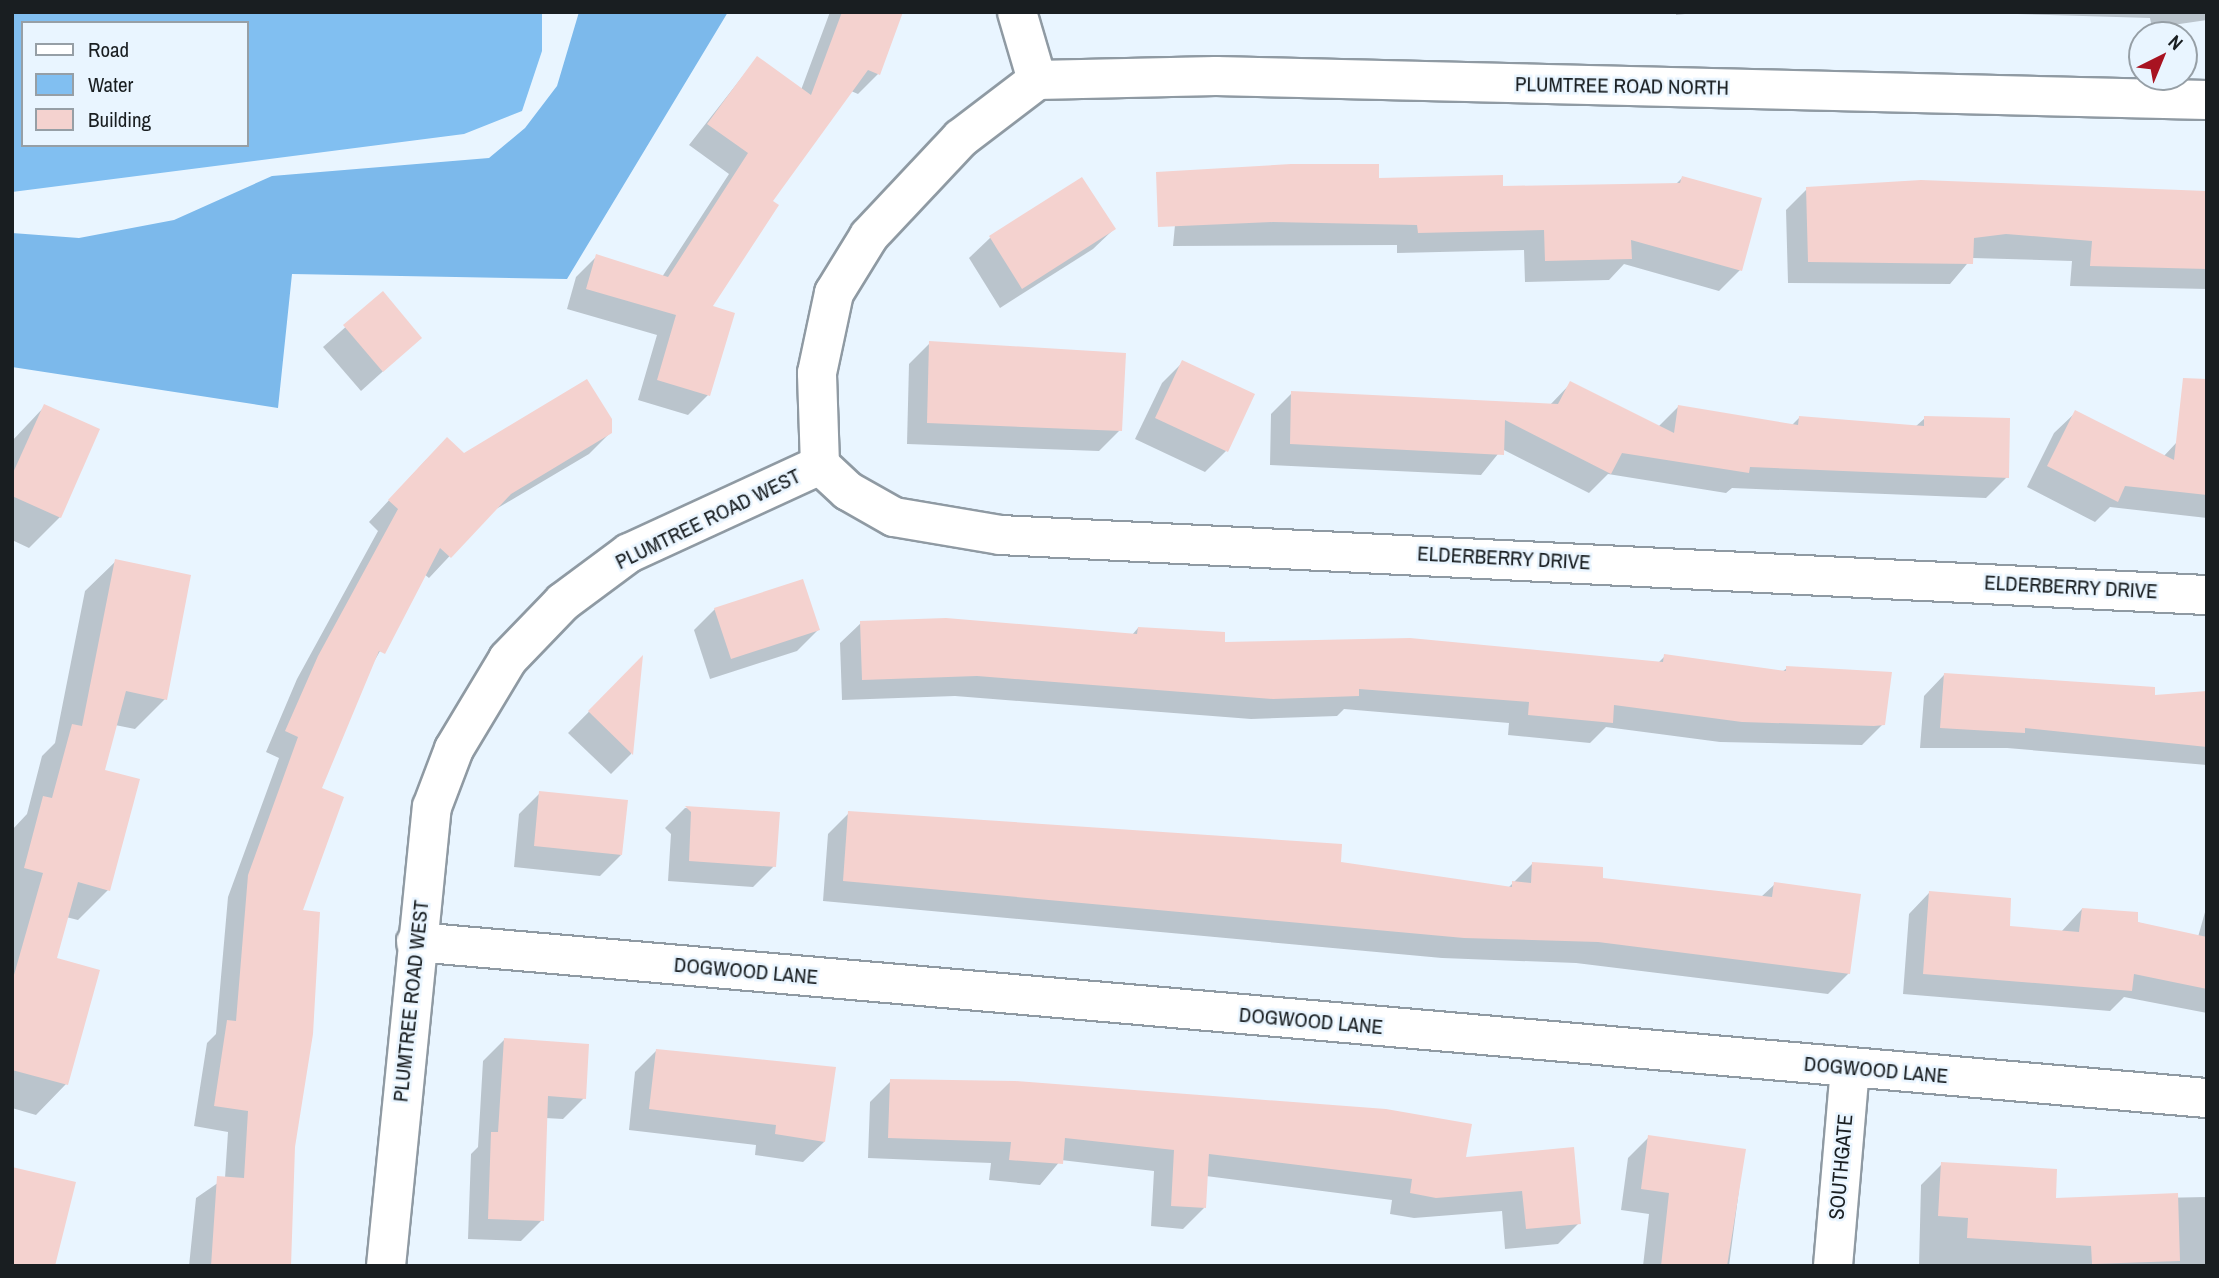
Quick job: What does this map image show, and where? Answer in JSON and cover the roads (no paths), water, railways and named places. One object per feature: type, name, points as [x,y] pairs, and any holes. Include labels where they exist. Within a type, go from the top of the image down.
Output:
[{"type":"street","points":[[1017,12],[1037,80]]},
{"type":"street","name":"PLUMTREE ROAD NORTH","points":[[1037,80],[1230,76],[2207,100]]},
{"type":"street","name":"PLUMTREE ROAD WEST","points":[[386,1266],[415,942],[432,807],[454,749],[508,659],[563,602],[629,553],[820,465],[817,373],[834,293],[869,236],[961,138],[1037,80]]},
{"type":"street","name":"ELDERBERRY DRIVE","points":[[820,465],[848,491],[894,517],[1000,535],[2207,594]]},
{"type":"street","name":"DOGWOOD LANE","points":[[415,942],[2207,1098]]},
{"type":"street","name":"SOUTHGATE","points":[[1833,1266],[1850,1068]]},
{"type":"water","points":[[12,12],[542,12],[542,51],[522,111],[464,134],[12,192]]}]
